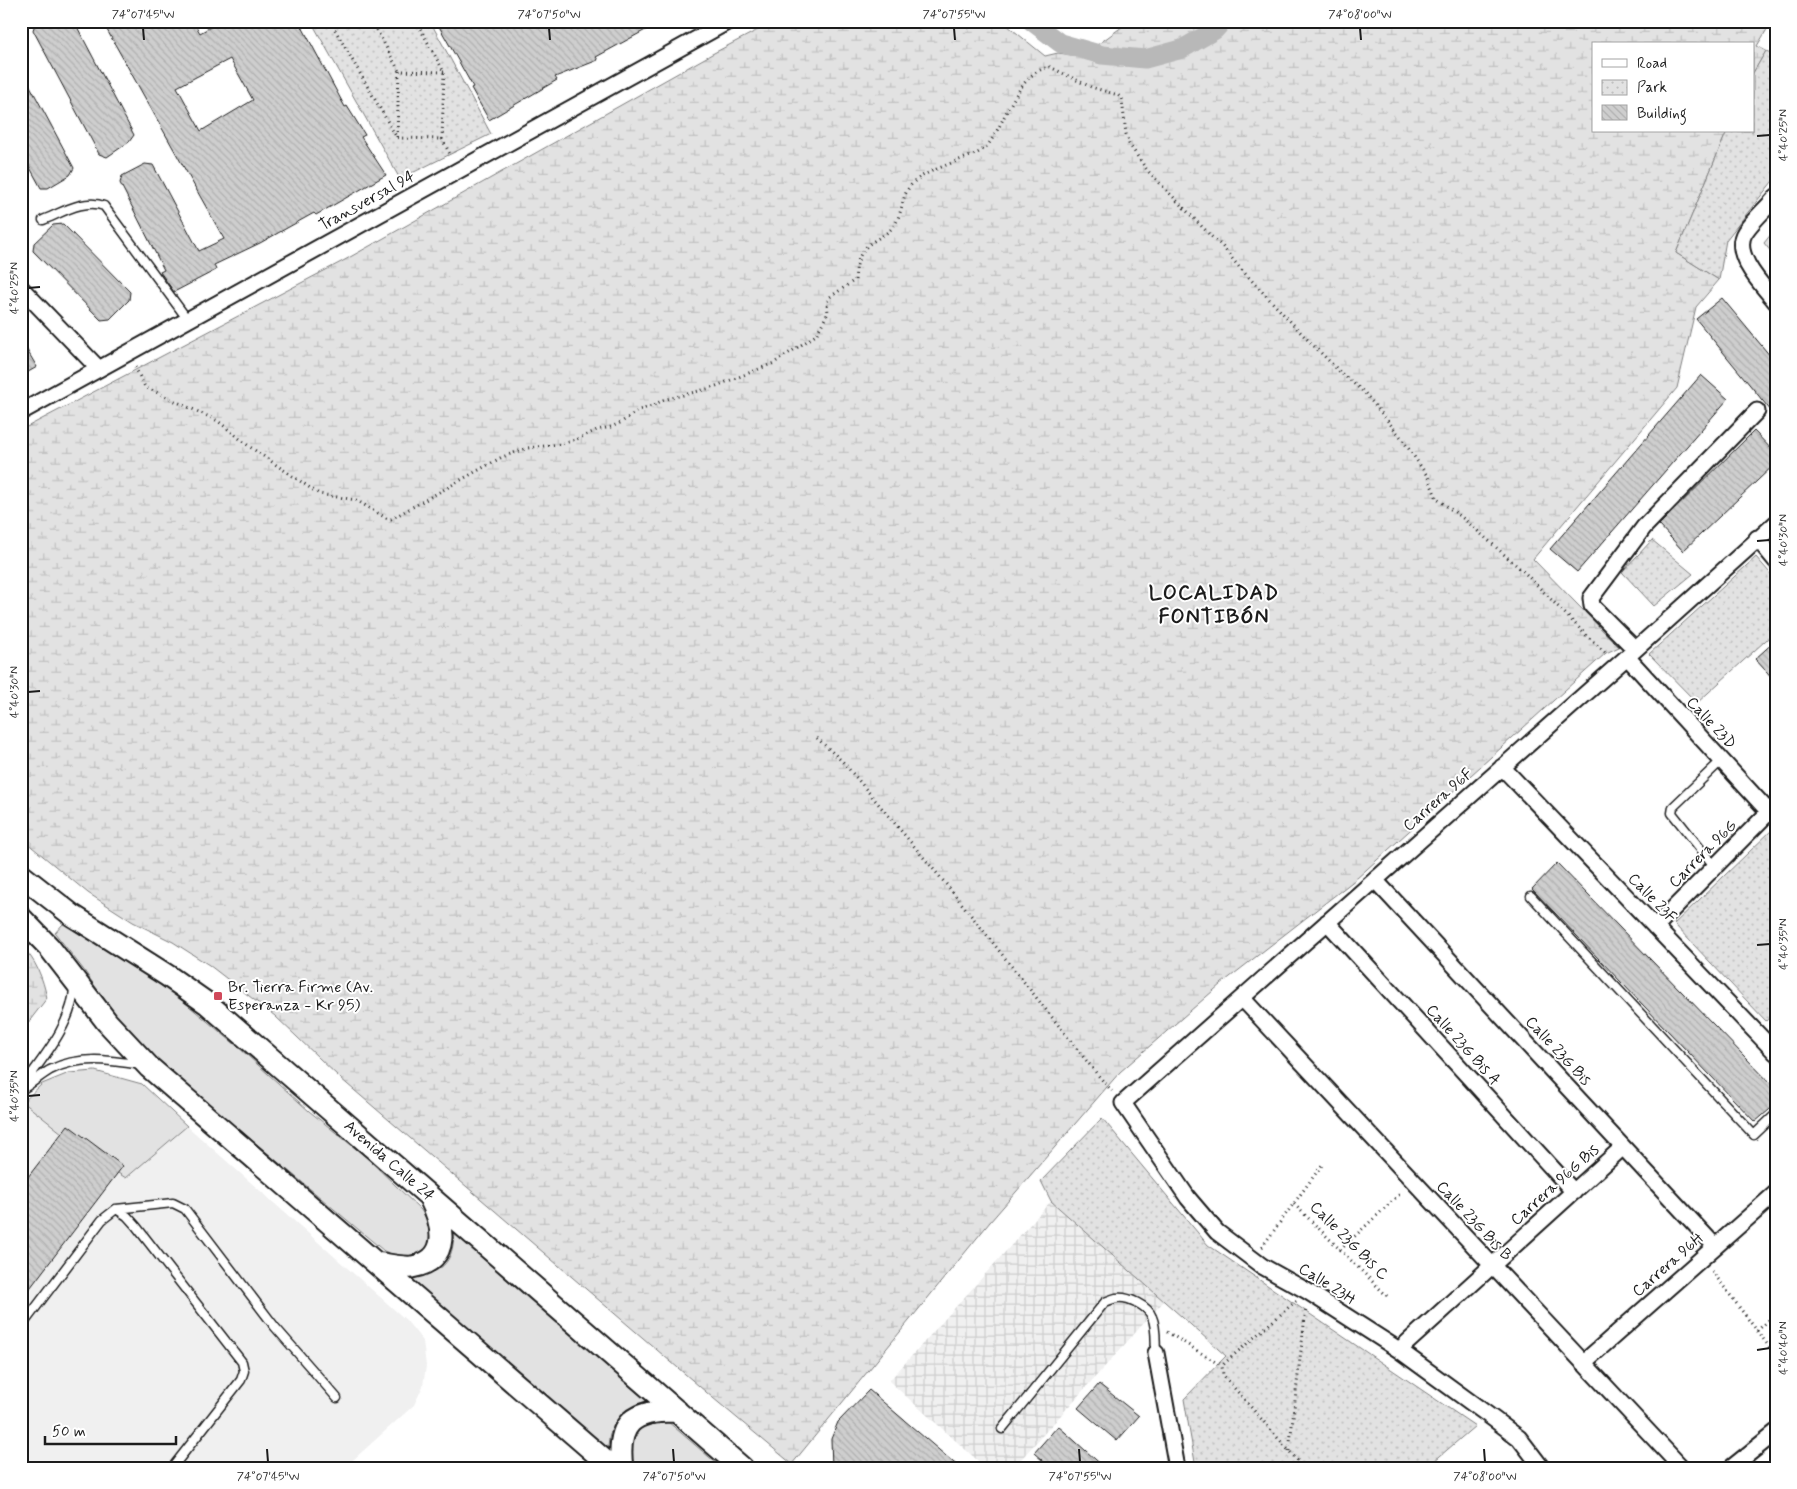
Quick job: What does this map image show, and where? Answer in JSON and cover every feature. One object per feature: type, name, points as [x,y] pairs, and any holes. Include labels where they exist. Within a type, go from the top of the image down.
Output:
[{"type":"main road","name":"Avenida Calle 24","points":[[21,875],[72,915],[168,976],[208,1004],[742,1468]]},
{"type":"main road","points":[[21,918],[49,947],[107,1022],[149,1067],[613,1468]]},
{"type":"main road","points":[[377,1263],[411,1267],[424,1263],[434,1257],[440,1248],[442,1237],[438,1214],[428,1194]]},
{"type":"main road","points":[[622,1468],[620,1454],[622,1440],[626,1428],[635,1418],[646,1412],[676,1411]]},
{"type":"street","name":"Transversal 94","points":[[21,412],[729,21]]},
{"type":"street","points":[[1776,197],[1744,233],[1741,244],[1742,254],[1755,276],[1776,302]]},
{"type":"street","points":[[21,288],[99,369]]},
{"type":"street","name":"Calle 23D","points":[[1757,411],[1644,527],[1591,598],[1592,606],[1722,760],[1772,809]]},
{"type":"street","name":"Carrera 96F","points":[[1123,1103],[1776,523]]},
{"type":"street","points":[[1757,538],[1776,561]]},
{"type":"street","name":"Calle 23F","points":[[1502,767],[1776,1053]]},
{"type":"street","name":"Carrera 96G","points":[[1655,927],[1772,809]]},
{"type":"street","name":"Calle 23G Bis","points":[[1375,880],[1715,1246]]},
{"type":"street","name":"Calle 23G Bis A","points":[[1327,922],[1574,1192]]},
{"type":"street","name":"Calle 23G Bis B","points":[[1242,998],[1682,1468]]},
{"type":"street","name":"Calle 23H","points":[[1123,1103],[1188,1198],[1217,1232],[1253,1260],[1308,1291],[1398,1350],[1519,1438],[1536,1465]]},
{"type":"street","name":"Carrera 96G Bis","points":[[1398,1350],[1623,1147]]},
{"type":"street","name":"Carrera 96H","points":[[1583,1363],[1776,1193]]},
{"type":"street","points":[[1156,1353],[1177,1468]]},
{"type":"street","points":[[1731,1468],[1776,1432]]},
{"type":"lane","points":[[43,220],[86,204],[93,203],[104,206],[188,320]]},
{"type":"lane","points":[[1715,866],[1672,811],[1673,807],[1722,760]]},
{"type":"lane","points":[[1531,896],[1754,1135],[1776,1114]]},
{"type":"lane","points":[[21,1089],[66,1020],[74,997],[74,981]]},
{"type":"lane","points":[[21,1089],[50,1070],[72,1062],[105,1060],[149,1067]]},
{"type":"lane","points":[[21,1327],[98,1226],[116,1209],[173,1204],[185,1208],[274,1327],[337,1398]]},
{"type":"lane","points":[[116,1209],[127,1216],[136,1226],[242,1362],[244,1371],[241,1380],[172,1468]]},
{"type":"lane","points":[[1002,1429],[1105,1302],[1116,1298],[1127,1299],[1141,1305],[1152,1315],[1156,1353]]},
{"type":"path","points":[[330,21],[397,138]]},
{"type":"path","points":[[372,21],[399,71],[397,138]]},
{"type":"path","points":[[397,138],[442,139],[444,72],[416,21]]},
{"type":"path","points":[[125,355],[138,370],[145,387],[218,421],[250,447],[319,494],[356,500],[386,518],[391,519],[502,457],[528,448],[560,444],[575,440],[597,430],[611,428],[639,410],[673,396],[711,388],[774,363],[800,348],[816,335],[828,313],[830,297],[855,280],[858,260],[864,248],[892,228],[901,210],[902,199],[908,189],[920,177],[955,161],[981,152],[990,143],[1008,108],[1036,70],[1050,67],[1090,87],[1118,95],[1122,98],[1129,144],[1147,170],[1222,246],[1250,279],[1313,345],[1341,373],[1364,392],[1400,436],[1423,469],[1436,499],[1464,519],[1524,572],[1606,653],[1615,667]]},
{"type":"path","points":[[399,71],[444,72]]},
{"type":"path","points":[[816,738],[844,762],[951,890],[1097,1074],[1123,1103]]},
{"type":"path","points":[[1253,1260],[1322,1165]]},
{"type":"path","points":[[1340,1250],[1413,1181]]},
{"type":"path","name":"Calle 23G Bis C","points":[[1294,1204],[1386,1296]]},
{"type":"path","points":[[1702,1258],[1776,1356]]},
{"type":"path","points":[[1222,1366],[1308,1291]]},
{"type":"path","points":[[1289,1452],[1308,1291]]},
{"type":"path","points":[[1757,1331],[1776,1313]]},
{"type":"path","points":[[1154,1323],[1222,1366]]},
{"type":"path","points":[[1222,1366],[1223,1375],[1304,1468]]},
{"type":"shaded area","points":[[23,1102],[92,1157],[126,1178],[187,1126],[406,1320],[423,1341],[426,1366],[423,1386],[414,1405],[353,1460],[348,1468],[21,1468],[21,1105]]},
{"type":"shaded area","points":[[1051,1201],[1164,1301],[1013,1468],[986,1468],[889,1381]]},
{"type":"green space","points":[[311,21],[430,21],[491,134],[400,179]]},
{"type":"green space","points":[[775,21],[1002,21],[1045,56],[1058,53],[1082,56],[1130,21],[1772,21],[1757,46],[1766,51],[1754,71],[1754,42],[1592,42],[1592,132],[1727,132],[1676,253],[1719,280],[1696,307],[1677,388],[1533,559],[1619,647],[1606,653],[1356,879],[1221,984],[1120,1072],[990,1222],[792,1464],[340,1078],[275,1016],[209,965],[173,942],[133,922],[88,893],[21,838],[21,430],[343,261],[712,54]]},
{"type":"green space","points":[[1766,51],[1776,55],[1776,177],[1726,240],[1719,280],[1676,253],[1727,132],[1754,132],[1754,71]]},
{"type":"green space","points":[[1776,228],[1776,258],[1764,243]]},
{"type":"green space","points":[[1652,540],[1693,574],[1654,606],[1622,572]]},
{"type":"green space","points":[[1756,557],[1776,580],[1776,631],[1697,703],[1649,654]]},
{"type":"green space","points":[[1773,829],[1776,832],[1776,1012],[1766,1021],[1674,924]]},
{"type":"green space","points":[[63,924],[137,968],[177,996],[237,1046],[309,1111],[366,1157],[421,1210],[430,1225],[433,1240],[427,1247],[422,1252],[411,1257],[399,1256],[384,1251],[154,1056],[116,1016],[55,933]]},
{"type":"green space","points":[[21,946],[31,957],[38,970],[47,998],[21,1032]]},
{"type":"green space","points":[[95,1071],[142,1084],[187,1126],[126,1178],[92,1157],[23,1102],[42,1084],[69,1073]]},
{"type":"green space","points":[[1102,1118],[1208,1245],[1475,1426],[1426,1468],[1196,1468],[1184,1399],[1226,1356],[1051,1201],[1041,1181]]},
{"type":"green space","points":[[454,1230],[648,1400],[631,1408],[614,1424],[608,1451],[408,1277],[429,1273],[443,1266],[451,1252]]},
{"type":"green space","points":[[667,1421],[722,1468],[632,1468],[630,1443],[634,1431],[646,1423]]},
{"type":"building","points":[[36,21],[74,21],[134,135],[129,142],[107,157],[99,154],[33,30]]},
{"type":"building","points":[[102,21],[193,21],[200,33],[221,21],[299,21],[345,107],[347,106],[365,135],[361,137],[386,175],[316,215],[314,213],[260,243],[214,265],[216,270],[174,292],[160,272],[164,270],[120,183],[122,176],[145,164],[153,165],[199,251],[224,239]],"holes":[[[230,59],[253,100],[201,131],[177,87]]]},
{"type":"building","points":[[436,21],[662,21],[596,57],[598,60],[555,77],[557,80],[489,120]]},
{"type":"building","points":[[21,69],[74,168],[70,175],[48,188],[41,188],[21,151]]},
{"type":"building","points":[[63,224],[130,292],[129,300],[110,319],[101,320],[33,251],[34,243],[53,225]]},
{"type":"building","points":[[1722,298],[1776,363],[1776,417],[1696,319]]},
{"type":"building","points":[[21,340],[37,367],[21,376]]},
{"type":"building","points":[[1701,375],[1728,399],[1577,572],[1550,549]]},
{"type":"building","points":[[1754,431],[1776,454],[1776,463],[1683,551],[1659,525]]},
{"type":"building","points":[[1776,640],[1776,682],[1755,659]]},
{"type":"building","points":[[1557,863],[1776,1089],[1776,1104],[1755,1122],[1532,889]]},
{"type":"building","points":[[68,1125],[123,1166],[21,1300],[21,1186]]},
{"type":"building","points":[[1099,1384],[1139,1416],[1117,1441],[1078,1408]]},
{"type":"building","points":[[869,1390],[960,1468],[832,1468],[831,1439],[838,1422]]},
{"type":"building","points":[[1058,1426],[1105,1468],[1051,1468],[1034,1453]]},
{"type":"waterway","points":[[1031,21],[1060,43],[1102,55],[1145,59],[1182,49],[1215,30],[1223,21]]},
{"type":"place","name":"Br. Tierra Firme (Av. Esperanza - Kr 95)","points":[[218,996]]},
{"type":"district","name":"LOCALIDAD FONTIBÓN","points":[[1214,605]]}]
